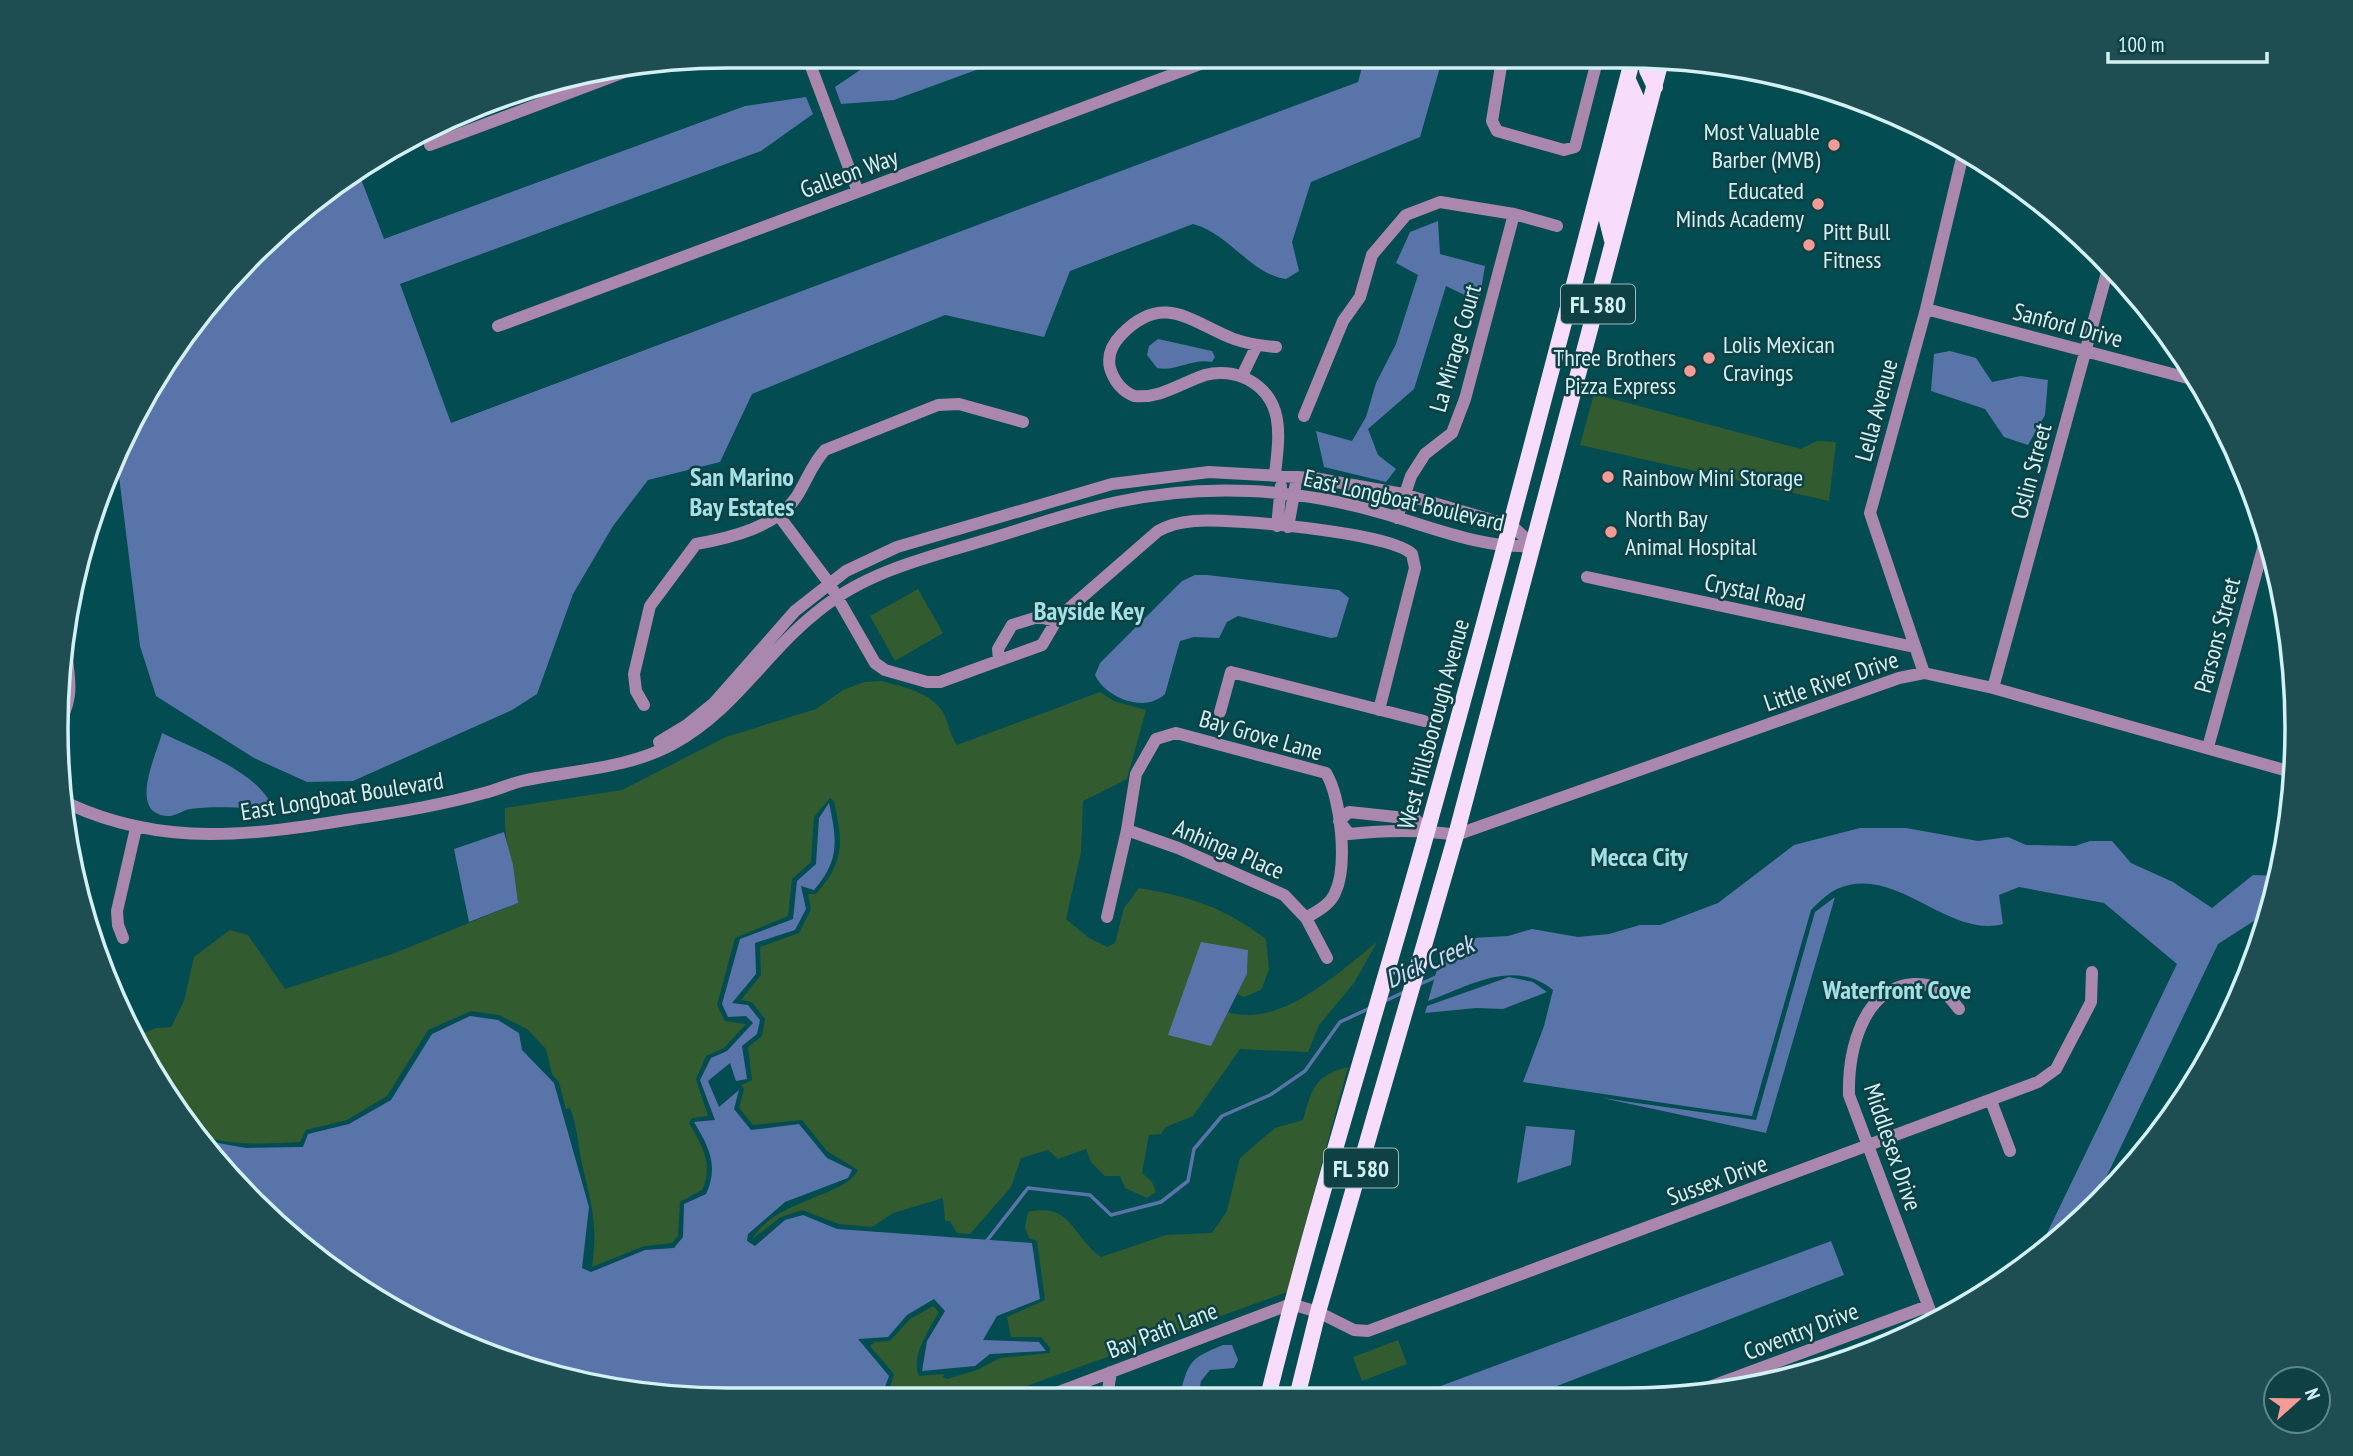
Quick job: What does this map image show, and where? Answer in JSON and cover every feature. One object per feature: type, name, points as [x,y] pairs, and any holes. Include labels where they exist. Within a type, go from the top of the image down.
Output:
[{"type":"main road","name":"West Hillsborough Avenue","points":[[1270,1388],[1290,1304],[1369,1036],[1506,548],[1630,68]]},
{"type":"main road","points":[[1647,69],[1655,87]]},
{"type":"main road","name":"West Hillsborough Avenue","points":[[1299,1388],[1318,1312],[1456,835],[1659,70]]},
{"type":"main road","points":[[1613,246],[1607,220],[1637,100],[1628,80]]},
{"type":"street","points":[[811,68],[858,192]]},
{"type":"street","name":"Galleon Way","points":[[498,326],[1190,68]]},
{"type":"street","points":[[1501,68],[1492,121],[1497,131],[1564,150],[1575,147],[1595,68]]},
{"type":"street","points":[[430,145],[606,80]]},
{"type":"street","name":"Lella Avenue","points":[[1924,673],[1870,513],[1926,309],[1961,161]]},
{"type":"street","points":[[1304,416],[1343,321],[1360,297],[1371,255],[1406,215],[1440,202],[1514,214],[1557,226]]},
{"type":"street","name":"La Mirage Court","points":[[1397,518],[1403,494],[1425,454],[1452,433],[1465,399],[1514,214]]},
{"type":"street","name":"Oslin Street","points":[[1993,688],[2106,276]]},
{"type":"street","name":"Sanford Drive","points":[[1926,309],[2184,377]]},
{"type":"street","points":[[1276,347],[1228,337],[1191,316],[1164,313],[1131,326],[1117,339],[1110,353],[1110,368],[1117,382],[1134,396],[1157,394],[1215,373],[1242,376],[1266,393],[1276,410],[1279,432],[1283,527]]},
{"type":"street","points":[[1242,376],[1257,345]]},
{"type":"street","points":[[644,705],[636,691],[634,674],[650,606],[696,544],[729,538],[779,516],[796,498],[813,463],[825,450],[938,405],[959,404],[1023,422]]},
{"type":"street","name":"East Longboat Boulevard","points":[[622,762],[671,736],[701,715],[735,682],[784,621],[829,583],[865,561],[897,547],[1084,490],[1184,473],[1297,477],[1403,494],[1512,526],[1534,546]]},
{"type":"street","points":[[1283,527],[1297,477]]},
{"type":"street","name":"East Longboat Boulevard","points":[[73,806],[136,828],[201,836],[261,834],[405,810],[657,752],[707,723],[734,700],[804,623],[837,597],[898,567],[1103,505],[1199,492],[1294,495],[1337,502],[1506,548],[1534,546]]},
{"type":"street","points":[[779,516],[829,583],[875,663],[890,672],[934,683],[1042,645],[1056,621],[1162,529],[1209,520],[1364,536],[1399,545],[1414,559],[1415,568],[1379,710]]},
{"type":"street","name":"Parsons Street","points":[[2208,747],[2261,553]]},
{"type":"street","name":"Crystal Road","points":[[1587,577],[1914,647]]},
{"type":"street","points":[[999,660],[998,649],[1012,625],[1038,617],[1056,621]]},
{"type":"street","points":[[1220,712],[1231,672],[1424,721]]},
{"type":"street","name":"Little River Drive","points":[[1427,831],[1456,835],[1899,678],[1924,673],[1993,688],[2283,769]]},
{"type":"street","points":[[69,700],[72,690],[70,681]]},
{"type":"street","name":"Bay Grove Lane","points":[[1107,917],[1127,830],[1136,774],[1156,739],[1176,733],[1326,774],[1334,786],[1339,821]]},
{"type":"street","points":[[1339,821],[1349,812],[1415,819],[1427,831]]},
{"type":"street","points":[[1365,814],[1365,832]]},
{"type":"street","points":[[1339,821],[1349,834],[1395,829],[1413,833],[1427,831]]},
{"type":"street","points":[[1306,918],[1330,902],[1336,892],[1342,869],[1339,821]]},
{"type":"street","points":[[123,937],[117,925],[117,911],[136,828]]},
{"type":"street","name":"Anhinga Place","points":[[1127,830],[1178,848],[1284,895],[1306,918],[1327,958]]},
{"type":"street","name":"Sussex Drive","points":[[1290,1304],[1318,1312],[1338,1324],[1368,1331],[2038,1082],[2056,1069],[2091,1002],[2092,972]]},
{"type":"street","name":"Middlesex Drive","points":[[1931,1312],[1849,1095],[1848,1067],[1870,1007],[1881,995],[1901,985],[1924,983],[1944,989],[1959,1009]]},
{"type":"street","points":[[1991,1101],[2010,1151]]},
{"type":"street","name":"Bay Path Lane","points":[[1069,1388],[1290,1304]]},
{"type":"street","name":"Coventry Drive","points":[[1732,1379],[1928,1306]]},
{"type":"street","points":[[1108,1388],[1111,1372]]},
{"type":"green space","points":[[1594,394],[1801,449],[1817,441],[1836,442],[1829,501],[1580,445]]},
{"type":"green space","points":[[918,589],[943,633],[895,661],[870,616]]},
{"type":"green space","points":[[881,681],[925,695],[944,714],[957,745],[1100,692],[1114,701],[1146,710],[1127,779],[1083,801],[1081,852],[1066,919],[1089,938],[1107,947],[1115,943],[1124,908],[1139,888],[1175,895],[1221,911],[1266,939],[1269,970],[1261,990],[1244,997],[1237,994],[1247,974],[1248,950],[1238,949],[1211,1046],[1228,1012],[1248,1015],[1288,1005],[1327,982],[1377,942],[1354,983],[1319,1025],[1308,1052],[1240,1049],[1193,1116],[1166,1127],[1161,1134],[1149,1135],[1142,1173],[1152,1182],[1156,1192],[1147,1198],[1125,1188],[1120,1176],[1105,1176],[1091,1162],[1086,1149],[1058,1159],[1048,1150],[1021,1158],[1011,1187],[970,1234],[957,1233],[950,1221],[945,1221],[943,1198],[893,1213],[872,1227],[839,1224],[802,1210],[781,1217],[752,1239],[777,1215],[839,1187],[858,1170],[827,1151],[802,1120],[753,1125],[739,1108],[744,1089],[741,1085],[752,1080],[748,1047],[762,1036],[765,1019],[752,1002],[741,1000],[761,975],[760,947],[799,933],[811,909],[808,894],[816,894],[837,861],[839,828],[834,801],[830,798],[814,817],[811,862],[792,879],[788,916],[735,938],[717,1005],[725,1021],[746,1024],[724,1048],[706,1056],[696,1079],[708,1116],[692,1118],[689,1123],[705,1155],[707,1172],[702,1190],[680,1202],[678,1236],[672,1243],[644,1246],[592,1267],[593,1217],[573,1116],[570,1108],[566,1109],[559,1082],[552,1074],[546,1049],[527,1029],[499,1015],[471,1011],[428,1030],[387,1096],[347,1120],[306,1130],[300,1142],[237,1143],[212,1139],[179,1095],[143,1033],[156,1028],[171,1027],[184,1001],[194,957],[230,930],[248,935],[285,989],[395,953],[518,903],[507,844],[505,808],[622,790],[726,737],[816,709],[843,690],[864,682]]},
{"type":"green space","points":[[1348,1067],[1287,1292],[1021,1388],[890,1388],[894,1374],[870,1346],[875,1342],[890,1341],[910,1319],[933,1306],[939,1312],[919,1352],[919,1376],[944,1374],[943,1377],[947,1379],[977,1370],[1000,1358],[1050,1353],[1050,1348],[1041,1337],[1011,1337],[1007,1317],[1045,1300],[1037,1241],[1029,1238],[1025,1227],[1028,1212],[1043,1210],[1063,1217],[1101,1257],[1166,1235],[1212,1233],[1227,1211],[1240,1158],[1275,1128],[1303,1120],[1316,1085]]},
{"type":"green space","points":[[1398,1340],[1407,1364],[1362,1381],[1353,1357]]},
{"type":"water","points":[[863,68],[982,68],[894,100],[841,104],[835,87]]},
{"type":"water","points":[[1362,68],[1440,68],[1420,137],[1311,182],[1292,242],[1299,271],[1286,279],[1273,276],[1250,262],[1218,236],[1193,224],[1070,271],[1044,337],[945,315],[752,394],[720,462],[648,480],[613,526],[573,594],[537,694],[512,710],[353,781],[307,782],[254,758],[156,696],[140,646],[119,474],[136,436],[179,361],[232,293],[261,261],[293,232],[361,179],[384,239],[745,106],[806,97],[813,114],[761,151],[400,284],[451,423],[1358,82]]},
{"type":"water","points":[[1438,221],[1440,254],[1485,266],[1479,302],[1446,286],[1414,389],[1368,429],[1378,455],[1396,469],[1386,482],[1324,467],[1316,431],[1352,441],[1366,417],[1376,383],[1396,344],[1418,275],[1396,263],[1410,232]]},
{"type":"water","points":[[1158,339],[1212,351],[1215,357],[1212,362],[1157,368],[1147,355],[1149,346]]},
{"type":"water","points":[[1950,351],[1976,358],[1992,382],[2021,376],[2048,380],[2045,415],[2028,445],[2004,437],[1985,409],[1931,391],[1934,354]]},
{"type":"water","points":[[1195,575],[1339,590],[1349,598],[1337,637],[1331,638],[1238,616],[1227,622],[1219,638],[1194,637],[1180,641],[1165,694],[1156,700],[1136,703],[1107,690],[1095,675],[1100,663],[1182,581]]},
{"type":"water","points":[[162,733],[240,772],[265,795],[273,808],[200,808],[169,816],[156,813],[149,806],[147,795],[151,768]]},
{"type":"water","points":[[829,803],[835,839],[828,869],[814,890],[801,886],[806,909],[795,930],[755,943],[756,974],[732,1003],[748,1005],[760,1020],[757,1034],[742,1046],[747,1079],[736,1081],[730,1063],[708,1081],[719,1107],[739,1090],[734,1109],[751,1130],[799,1124],[827,1158],[852,1170],[848,1178],[785,1202],[748,1234],[747,1241],[755,1246],[785,1220],[803,1215],[837,1229],[1032,1243],[1040,1299],[997,1316],[983,1340],[1039,1342],[1046,1351],[990,1354],[975,1366],[922,1371],[927,1341],[945,1311],[934,1299],[907,1315],[888,1337],[858,1339],[889,1376],[885,1388],[685,1386],[599,1375],[557,1365],[476,1338],[436,1320],[361,1277],[293,1224],[261,1195],[215,1142],[246,1148],[303,1147],[308,1134],[349,1124],[391,1100],[432,1034],[470,1016],[498,1020],[519,1033],[522,1050],[554,1083],[589,1207],[582,1268],[591,1272],[645,1250],[674,1248],[683,1237],[684,1204],[706,1194],[712,1174],[708,1148],[694,1122],[715,1120],[700,1080],[711,1058],[727,1051],[753,1023],[746,1016],[728,1017],[722,1004],[740,939],[793,919],[797,881],[816,864],[819,818]]},
{"type":"water","points":[[1860,828],[1906,828],[1978,841],[2008,837],[2026,845],[2075,846],[2090,841],[2112,841],[2131,863],[2173,882],[2212,908],[2253,875],[2268,876],[2256,920],[2218,944],[2104,1182],[2046,1236],[2177,964],[2104,903],[2019,887],[1999,895],[2003,924],[1982,926],[1941,913],[1880,886],[1859,884],[1837,889],[1811,910],[1752,1116],[1523,1082],[1544,1026],[1553,990],[1538,981],[1507,975],[1475,982],[1428,1001],[1442,952],[1472,938],[1508,936],[1532,929],[1578,937],[1609,934],[1640,925],[1660,925],[1718,903],[1794,845]]},
{"type":"water","points":[[504,832],[513,865],[518,903],[469,922],[454,849]]},
{"type":"water","points":[[1835,897],[1766,1133],[1602,1098],[1756,1120],[1815,912]]},
{"type":"water","points":[[1201,942],[1248,950],[1247,974],[1211,1046],[1168,1035]]},
{"type":"water","points":[[1509,977],[1533,982],[1547,992],[1503,1009],[1476,1008],[1425,1013],[1427,1006]]},
{"type":"water","points":[[1526,1126],[1575,1130],[1571,1165],[1517,1183]]},
{"type":"water","points":[[1831,1241],[1844,1275],[1552,1388],[1435,1388]]},
{"type":"water","points":[[1223,1345],[1232,1345],[1238,1360],[1234,1368],[1210,1370],[1201,1381],[1200,1388],[1182,1388],[1188,1368],[1203,1354]]},
{"type":"waterway","name":"Dick Creek","points":[[1418,985],[1436,977]]},
{"type":"waterway","name":"Dick Creek","points":[[1383,1002],[1404,992]]},
{"type":"waterway","name":"Dick Creek","points":[[985,1243],[1028,1188],[1090,1195],[1111,1215],[1161,1202],[1188,1181],[1194,1149],[1222,1116],[1270,1095],[1305,1071],[1340,1022],[1370,1008]]},
{"type":"place","name":"Most Valuable Barber (MVB)","points":[[1834,145]]},
{"type":"place","name":"Educated Minds Academy","points":[[1818,204]]},
{"type":"place","name":"Pitt Bull Fitness","points":[[1809,245]]},
{"type":"place","name":"Lolis Mexican Cravings","points":[[1709,358]]},
{"type":"place","name":"Three Brothers Pizza Express","points":[[1690,371]]},
{"type":"place","name":"Rainbow Mini Storage","points":[[1608,477]]},
{"type":"place","name":"North Bay Animal Hospital","points":[[1611,532]]},
{"type":"district","name":"San Marino Bay Estates","points":[[742,491]]},
{"type":"district","name":"Bayside Key","points":[[1089,610]]},
{"type":"district","name":"Mecca City","points":[[1639,856]]},
{"type":"district","name":"Waterfront Cove","points":[[1897,989]]}]
